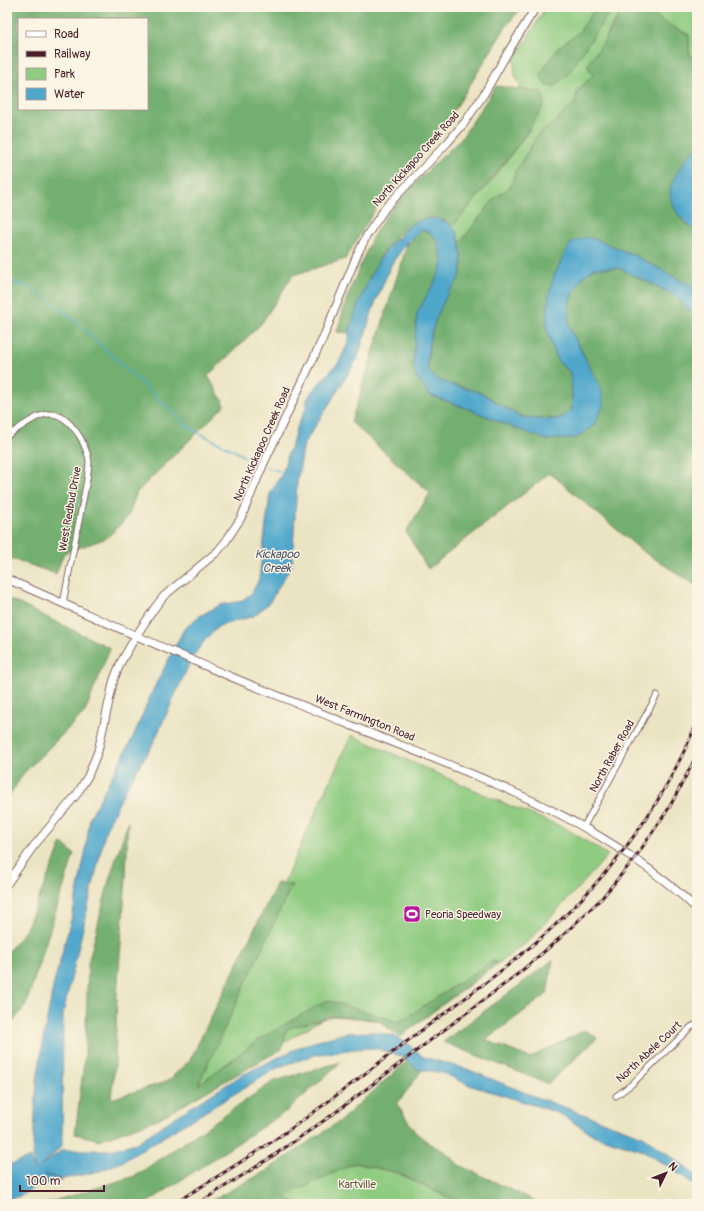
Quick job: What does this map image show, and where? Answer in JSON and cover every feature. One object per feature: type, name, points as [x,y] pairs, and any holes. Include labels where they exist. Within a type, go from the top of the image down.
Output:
[{"type":"main road","name":"North Kickapoo Creek Road","points":[[7,884],[33,848],[78,794],[88,776],[98,751],[116,675],[121,662],[136,636],[164,596],[206,562],[226,541],[241,518],[264,463],[323,338],[366,235],[386,207],[465,122],[484,94],[536,7]]},
{"type":"main road","name":"West Farmington Road","points":[[7,579],[236,679],[446,763],[584,826],[635,858],[673,888],[697,910]]},
{"type":"street","name":"West Redbud Drive","points":[[7,436],[34,418],[46,414],[60,415],[70,422],[80,437],[89,460],[84,496],[63,603]]},
{"type":"street","name":"North Raber Road","points":[[584,826],[657,695]]},
{"type":"street","name":"North Abele Court","points":[[616,1096],[632,1084],[691,1027],[697,1024]]},
{"type":"green space","points":[[7,7],[522,7],[505,28],[457,106],[375,210],[345,259],[293,275],[261,324],[208,376],[225,405],[137,492],[128,517],[107,538],[64,553],[56,574],[7,557]]},
{"type":"green space","points":[[546,7],[631,7],[622,11],[610,29],[603,43],[593,76],[578,89],[575,102],[553,124],[539,133],[515,172],[510,187],[494,199],[459,244],[457,232],[452,227],[489,184],[528,132],[542,92],[521,89],[515,75],[514,60]]},
{"type":"green space","points":[[596,7],[611,7],[612,9],[568,74],[555,86],[546,86],[540,76],[546,65],[560,46],[579,32]]},
{"type":"green space","points":[[631,7],[648,7],[660,20],[689,35],[689,52],[697,65],[697,146],[690,153],[674,207],[683,221],[697,232],[697,287],[598,240],[549,295],[546,328],[558,362],[570,372],[572,409],[560,418],[542,419],[523,417],[481,394],[459,386],[445,383],[432,376],[428,370],[429,342],[435,321],[447,294],[461,274],[462,257],[459,244],[494,199],[510,187],[515,172],[539,133],[553,124],[575,102],[578,90],[593,76],[587,65],[603,43],[622,11]]},
{"type":"green space","points":[[648,7],[697,7],[697,65],[689,52],[689,35],[660,20]]},
{"type":"green space","points":[[496,86],[542,92],[545,104],[501,167],[452,227],[440,219],[431,218],[412,224],[399,234],[387,248],[376,265],[367,283],[349,333],[337,332],[347,297],[372,238],[386,216],[414,184],[461,139]]},
{"type":"green space","points":[[422,230],[429,232],[436,238],[443,262],[438,276],[417,313],[416,333],[429,395],[547,440],[576,438],[586,359],[570,329],[568,314],[571,296],[583,277],[594,268],[619,268],[672,294],[697,317],[697,586],[641,550],[550,473],[428,569],[406,532],[430,493],[351,422],[407,245]]},
{"type":"green space","points":[[7,598],[110,648],[85,712],[24,773],[7,799]]},
{"type":"green space","name":"Peoria Speedway","points":[[351,735],[508,805],[567,829],[608,855],[526,943],[411,1028],[333,1012],[182,1106]]},
{"type":"green space","points":[[128,822],[126,878],[117,995],[115,1064],[111,1099],[168,1081],[190,1060],[277,883],[292,885],[198,1085],[258,1040],[327,1000],[399,1022],[494,960],[496,963],[400,1037],[378,1020],[333,1016],[287,1029],[282,1049],[158,1119],[99,1140],[75,1134],[85,1054],[88,964],[109,880]]},
{"type":"green space","points":[[62,843],[74,854],[26,1005],[7,1030],[7,953],[25,931]]},
{"type":"green space","points":[[553,960],[547,994],[486,1040],[530,1058],[585,1030],[597,1038],[548,1084],[443,1042]]},
{"type":"green space","points":[[407,1061],[417,1069],[422,1070],[397,1104],[415,1132],[430,1144],[447,1153],[459,1165],[541,1204],[462,1204],[398,1173],[355,1163],[285,1196],[298,1204],[205,1204],[266,1171],[340,1121]]},
{"type":"green space","points":[[341,1062],[288,1110],[145,1204],[44,1204],[135,1176],[274,1081]]},
{"type":"green space","name":"Kartville","points":[[354,1163],[398,1173],[462,1204],[298,1204],[284,1196]]},
{"type":"water","points":[[697,146],[697,232],[687,224],[675,209],[670,191],[676,174]]},
{"type":"water","name":"Kickapoo Creek","points":[[433,218],[447,222],[457,233],[460,242],[462,268],[457,281],[447,295],[432,330],[428,349],[428,368],[430,373],[435,378],[442,381],[481,393],[523,417],[556,419],[563,417],[572,409],[570,372],[558,362],[546,328],[549,295],[554,276],[572,242],[586,237],[598,240],[634,255],[686,283],[697,287],[697,317],[672,294],[619,268],[594,268],[583,277],[571,296],[568,314],[570,329],[601,389],[604,405],[593,426],[576,438],[547,440],[429,395],[416,376],[413,365],[417,313],[438,276],[443,262],[436,238],[429,232],[422,230],[408,242],[405,242],[407,243],[392,263],[374,306],[357,360],[304,444],[297,483],[292,565],[269,603],[254,616],[219,626],[205,640],[192,658],[152,746],[126,788],[106,829],[63,1014],[62,1146],[40,1167],[62,1150],[110,1150],[136,1143],[242,1075],[304,1045],[345,1033],[375,1032],[394,1036],[410,1045],[423,1057],[467,1069],[531,1095],[643,1136],[697,1175],[697,1186],[644,1151],[595,1136],[560,1114],[469,1085],[443,1073],[417,1069],[401,1056],[374,1048],[355,1049],[315,1055],[279,1067],[122,1162],[100,1171],[63,1179],[43,1174],[62,1180],[36,1186],[20,1196],[13,1198],[9,1204],[7,1204],[7,1164],[13,1164],[30,1157],[34,1170],[33,1146],[37,1080],[44,1035],[54,983],[74,908],[85,854],[90,817],[133,737],[152,692],[184,629],[198,617],[220,605],[241,601],[252,593],[259,579],[270,494],[283,472],[296,429],[306,408],[306,402],[312,391],[339,362],[349,341],[349,333],[356,310],[380,258],[397,237],[400,241],[399,236],[410,225],[418,221]]},
{"type":"waterway","points":[[7,280],[31,288],[52,302],[76,322],[191,429],[261,466]]},
{"type":"waterway","points":[[265,467],[283,472]]},
{"type":"railway","points":[[173,1204],[246,1159],[305,1119],[484,984],[552,928],[596,883],[617,859],[636,833],[670,780],[697,722]]},
{"type":"railway","points":[[197,1204],[270,1158],[332,1115],[519,973],[560,938],[601,899],[635,858],[669,808],[697,755]]},
{"type":"place","name":"Peoria Speedway","points":[[412,914]]}]
